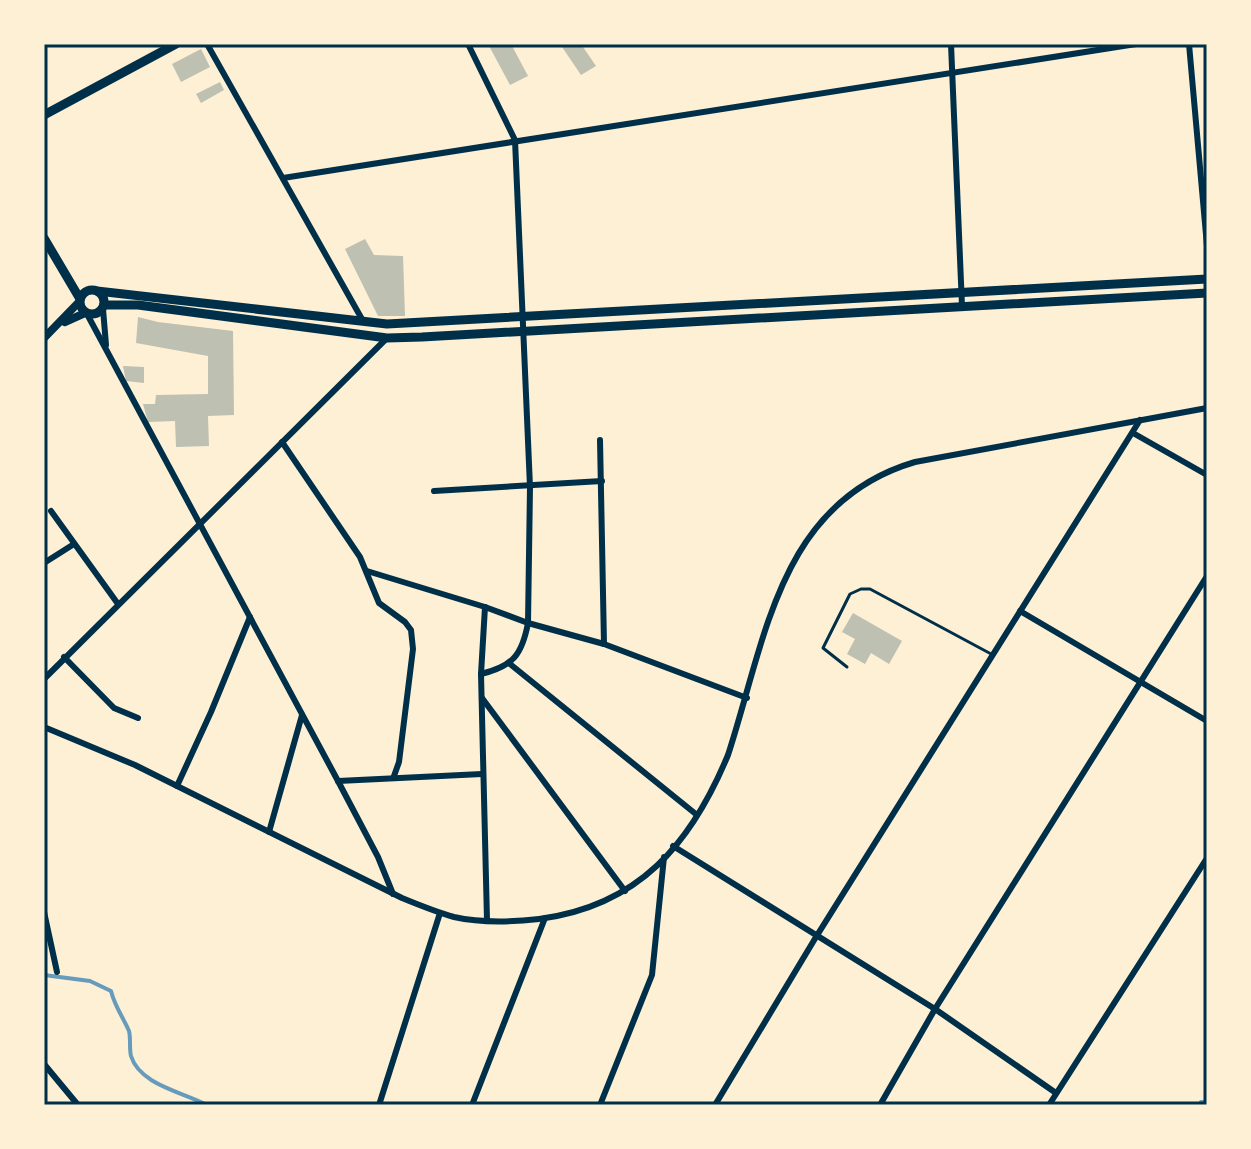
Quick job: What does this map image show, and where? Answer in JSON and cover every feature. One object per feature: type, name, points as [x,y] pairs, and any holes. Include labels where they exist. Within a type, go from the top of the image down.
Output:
[{"type":"main road","points":[[44,115],[176,44]]},
{"type":"main road","points":[[44,238],[86,313],[97,314],[103,307],[103,297],[95,290]]},
{"type":"main road","points":[[69,279],[95,290],[387,324],[1207,279]]},
{"type":"main road","points":[[80,300],[85,292],[95,290]]},
{"type":"main road","points":[[103,307],[138,305],[387,338],[1207,293]]},
{"type":"main road","points":[[816,301],[818,315]]},
{"type":"main road","points":[[717,306],[718,320]]},
{"type":"main road","points":[[604,312],[606,326]]},
{"type":"street","points":[[207,44],[363,321]]},
{"type":"street","points":[[468,44],[515,140],[530,487],[528,623],[524,642],[510,664],[481,674]]},
{"type":"street","points":[[951,44],[962,306]]},
{"type":"street","points":[[283,178],[1136,44]]},
{"type":"street","points":[[1189,44],[1207,246]]},
{"type":"street","points":[[46,336],[80,300]]},
{"type":"street","points":[[103,307],[107,353]]},
{"type":"street","points":[[46,336],[71,318],[86,313],[338,781],[378,857],[393,894]]},
{"type":"street","points":[[44,679],[387,338]]},
{"type":"street","points":[[44,727],[123,759],[393,894],[440,913],[508,922],[591,908],[644,879],[697,815],[718,781],[728,755],[781,583],[794,559],[826,515],[852,492],[892,469],[915,462],[1207,408]]},
{"type":"street","points":[[715,1105],[816,937],[1140,420]]},
{"type":"street","points":[[1133,433],[1207,475]]},
{"type":"street","points":[[600,440],[604,644]]},
{"type":"street","points":[[282,442],[367,571],[379,603],[405,622],[413,639],[399,762],[394,776]]},
{"type":"street","points":[[434,491],[602,481]]},
{"type":"street","points":[[51,511],[118,604]]},
{"type":"street","points":[[44,563],[74,544]]},
{"type":"street","points":[[367,571],[604,644],[747,698]]},
{"type":"street","points":[[880,1105],[935,1009],[1207,576]]},
{"type":"street","points":[[485,607],[481,674],[487,920]]},
{"type":"street","points":[[1020,611],[1207,721]]},
{"type":"street","points":[[177,786],[206,725],[250,617]]},
{"type":"street","points":[[64,657],[114,708],[138,718]]},
{"type":"street","points":[[510,664],[697,815]]},
{"type":"street","points":[[482,697],[625,891]]},
{"type":"street","points":[[269,832],[302,715]]},
{"type":"street","points":[[338,781],[482,774]]},
{"type":"street","points":[[673,846],[935,1009],[1056,1093]]},
{"type":"street","points":[[600,1105],[652,975],[664,857]]},
{"type":"street","points":[[1049,1105],[1207,858]]},
{"type":"street","points":[[44,912],[57,972]]},
{"type":"street","points":[[379,1105],[440,913]]},
{"type":"street","points":[[472,1105],[545,918]]},
{"type":"street","points":[[44,1064],[76,1105]]},
{"type":"lane","points":[[847,667],[823,648],[850,594],[861,589],[870,589],[993,655]]},
{"type":"building","points":[[488,44],[511,44],[528,76],[510,85]]},
{"type":"building","points":[[560,44],[581,44],[596,66],[581,75]]},
{"type":"building","points":[[201,49],[210,67],[181,82],[172,64]]},
{"type":"building","points":[[220,82],[224,90],[201,103],[196,94]]},
{"type":"building","points":[[365,239],[374,255],[403,256],[405,316],[378,316],[345,249]]},
{"type":"building","points":[[138,317],[233,331],[234,415],[208,416],[209,446],[176,447],[175,421],[148,422],[143,404],[155,404],[156,395],[208,394],[208,356],[136,343]]},
{"type":"building","points":[[123,366],[144,367],[144,383],[126,381]]},
{"type":"building","points":[[853,613],[902,641],[889,664],[871,653],[865,664],[847,654],[855,639],[842,632]]},
{"type":"waterway","points":[[44,975],[90,981],[111,991],[129,1031],[131,1056],[136,1066],[153,1081],[207,1105]]},
{"type":"waterway","points":[[1200,1105],[1207,1102]]}]
